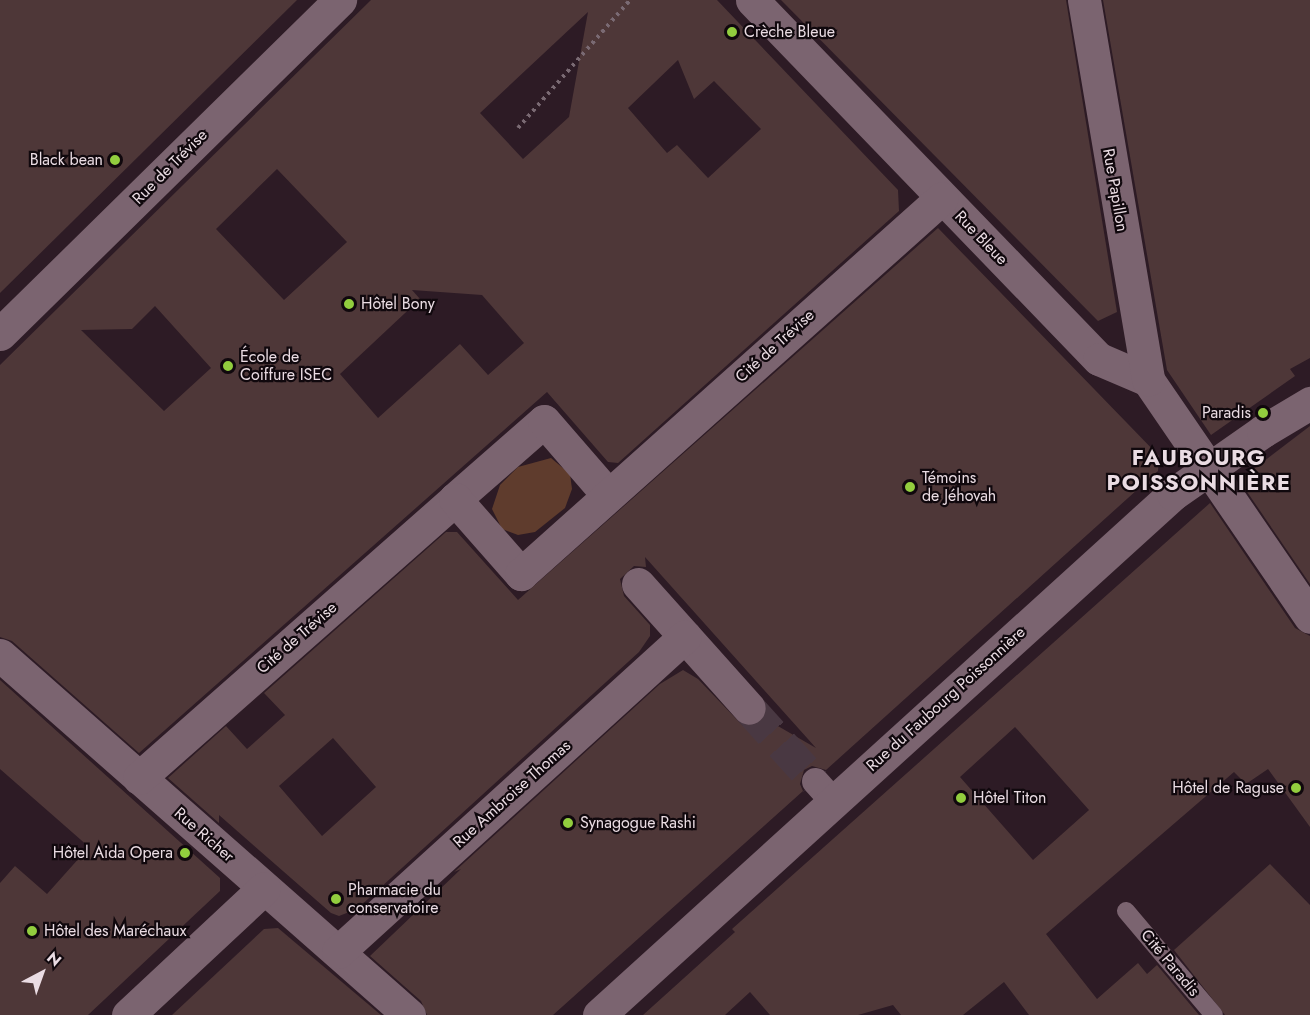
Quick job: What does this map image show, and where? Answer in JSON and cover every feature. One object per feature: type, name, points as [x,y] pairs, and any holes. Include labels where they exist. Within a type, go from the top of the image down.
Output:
[{"type":"street","name":"Rue de Trévise","points":[[0,334],[340,0]]},
{"type":"street","name":"Rue Bleue","points":[[752,0],[1099,359],[1148,380]]},
{"type":"street","name":"Rue Papillon","points":[[1083,0],[1148,380]]},
{"type":"street","name":"Cité de Trévise","points":[[455,499],[521,574],[942,198]]},
{"type":"street","points":[[1148,380],[1310,617]]},
{"type":"street","name":"Rue du Faubourg Poissonnière","points":[[599,1015],[824,791],[1173,494],[1310,403]]},
{"type":"street","name":"Cité de Trévise","points":[[139,778],[544,422],[608,495]]},
{"type":"street","points":[[638,584],[749,708]]},
{"type":"street","name":"Rue Ambroise Thomas","points":[[338,952],[685,636]]},
{"type":"street","name":"Rue Richer","points":[[0,655],[409,1015]]},
{"type":"street","points":[[128,1015],[264,888]]},
{"type":"lane","name":"Cité Paradis","points":[[1126,911],[1214,1015]]},
{"type":"path","points":[[518,128],[630,0]]},
{"type":"shaded area","points":[[551,458],[570,474],[572,489],[565,508],[535,532],[518,535],[502,529],[492,509],[500,485],[518,467]]},
{"type":"building","points":[[0,0],[297,0],[0,293]]},
{"type":"building","points":[[371,0],[717,0],[898,190],[899,211],[618,463],[608,462],[547,392],[139,753],[12,641],[0,637],[0,365]],"holes":[[[588,12],[569,117],[523,159],[480,113]],[[678,60],[694,99],[714,81],[761,129],[708,178],[677,145],[667,153],[628,108]],[[277,169],[347,242],[284,300],[216,229]],[[412,290],[482,295],[524,343],[488,375],[460,344],[378,418],[340,374],[420,299]],[[155,306],[211,368],[164,411],[81,330],[132,329]]]},
{"type":"building","points":[[781,0],[1066,0],[1117,312],[1098,321]]},
{"type":"building","points":[[1103,0],[1310,0],[1310,358],[1290,369],[1295,376],[1211,435],[1167,370]]},
{"type":"building","points":[[938,228],[1159,456],[1158,471],[826,770],[812,766],[804,770],[800,784],[803,791],[553,1015],[427,1015],[421,1001],[370,956],[461,869],[454,872],[660,684],[683,670],[698,679],[743,726],[753,726],[764,718],[816,748],[645,557],[646,567],[634,566],[620,579],[624,596],[650,625],[650,636],[639,652],[357,909],[339,916],[331,913],[219,815],[219,823],[168,778],[226,726],[247,749],[285,715],[264,693],[446,532],[457,532],[518,600]],"holes":[[[333,738],[376,787],[322,836],[279,786]]]},
{"type":"building","points":[[1310,426],[1310,584],[1239,480]]},
{"type":"building","points":[[1210,503],[1295,628],[1310,636],[1310,827],[1268,769],[1246,784],[1234,772],[1046,934],[1097,999],[1138,963],[1147,974],[1157,965],[1199,1015],[1029,1015],[1004,982],[963,1015],[901,1015],[893,1005],[858,1015],[770,1015],[750,992],[725,1015],[643,1015],[735,932],[732,929]],"holes":[[[1015,727],[1089,810],[1033,860],[960,777]]]},
{"type":"building","points":[[0,680],[220,878],[220,891],[88,1015],[0,1015],[0,883],[15,866],[47,894],[89,847],[0,769]]},
{"type":"building","points":[[1270,864],[1310,905],[1310,1015],[1225,1015],[1174,950]]},
{"type":"building","points":[[278,928],[381,1015],[172,1015],[264,929]]},
{"type":"tunnel","points":[[749,708],[815,781]]},
{"type":"place","name":"Crèche Bleue","points":[[732,32]]},
{"type":"place","name":"Black bean","points":[[115,160]]},
{"type":"place","name":"Hôtel Bony","points":[[349,304]]},
{"type":"place","name":"École de Coiffure ISEC","points":[[228,366]]},
{"type":"place","name":"Paradis","points":[[1263,413]]},
{"type":"place","name":"Témoins de Jéhovah","points":[[910,487]]},
{"type":"place","name":"Hôtel de Raguse","points":[[1296,788]]},
{"type":"place","name":"Hôtel Titon","points":[[961,798]]},
{"type":"place","name":"Synagogue Rashi","points":[[568,823]]},
{"type":"place","name":"Hôtel Aida Opera","points":[[185,853]]},
{"type":"place","name":"Pharmacie du conservatoire","points":[[336,899]]},
{"type":"place","name":"Hôtel des Maréchaux","points":[[32,931]]},
{"type":"district","name":"FAUBOURG POISSONNIÈRE","points":[[1199,470]]}]
